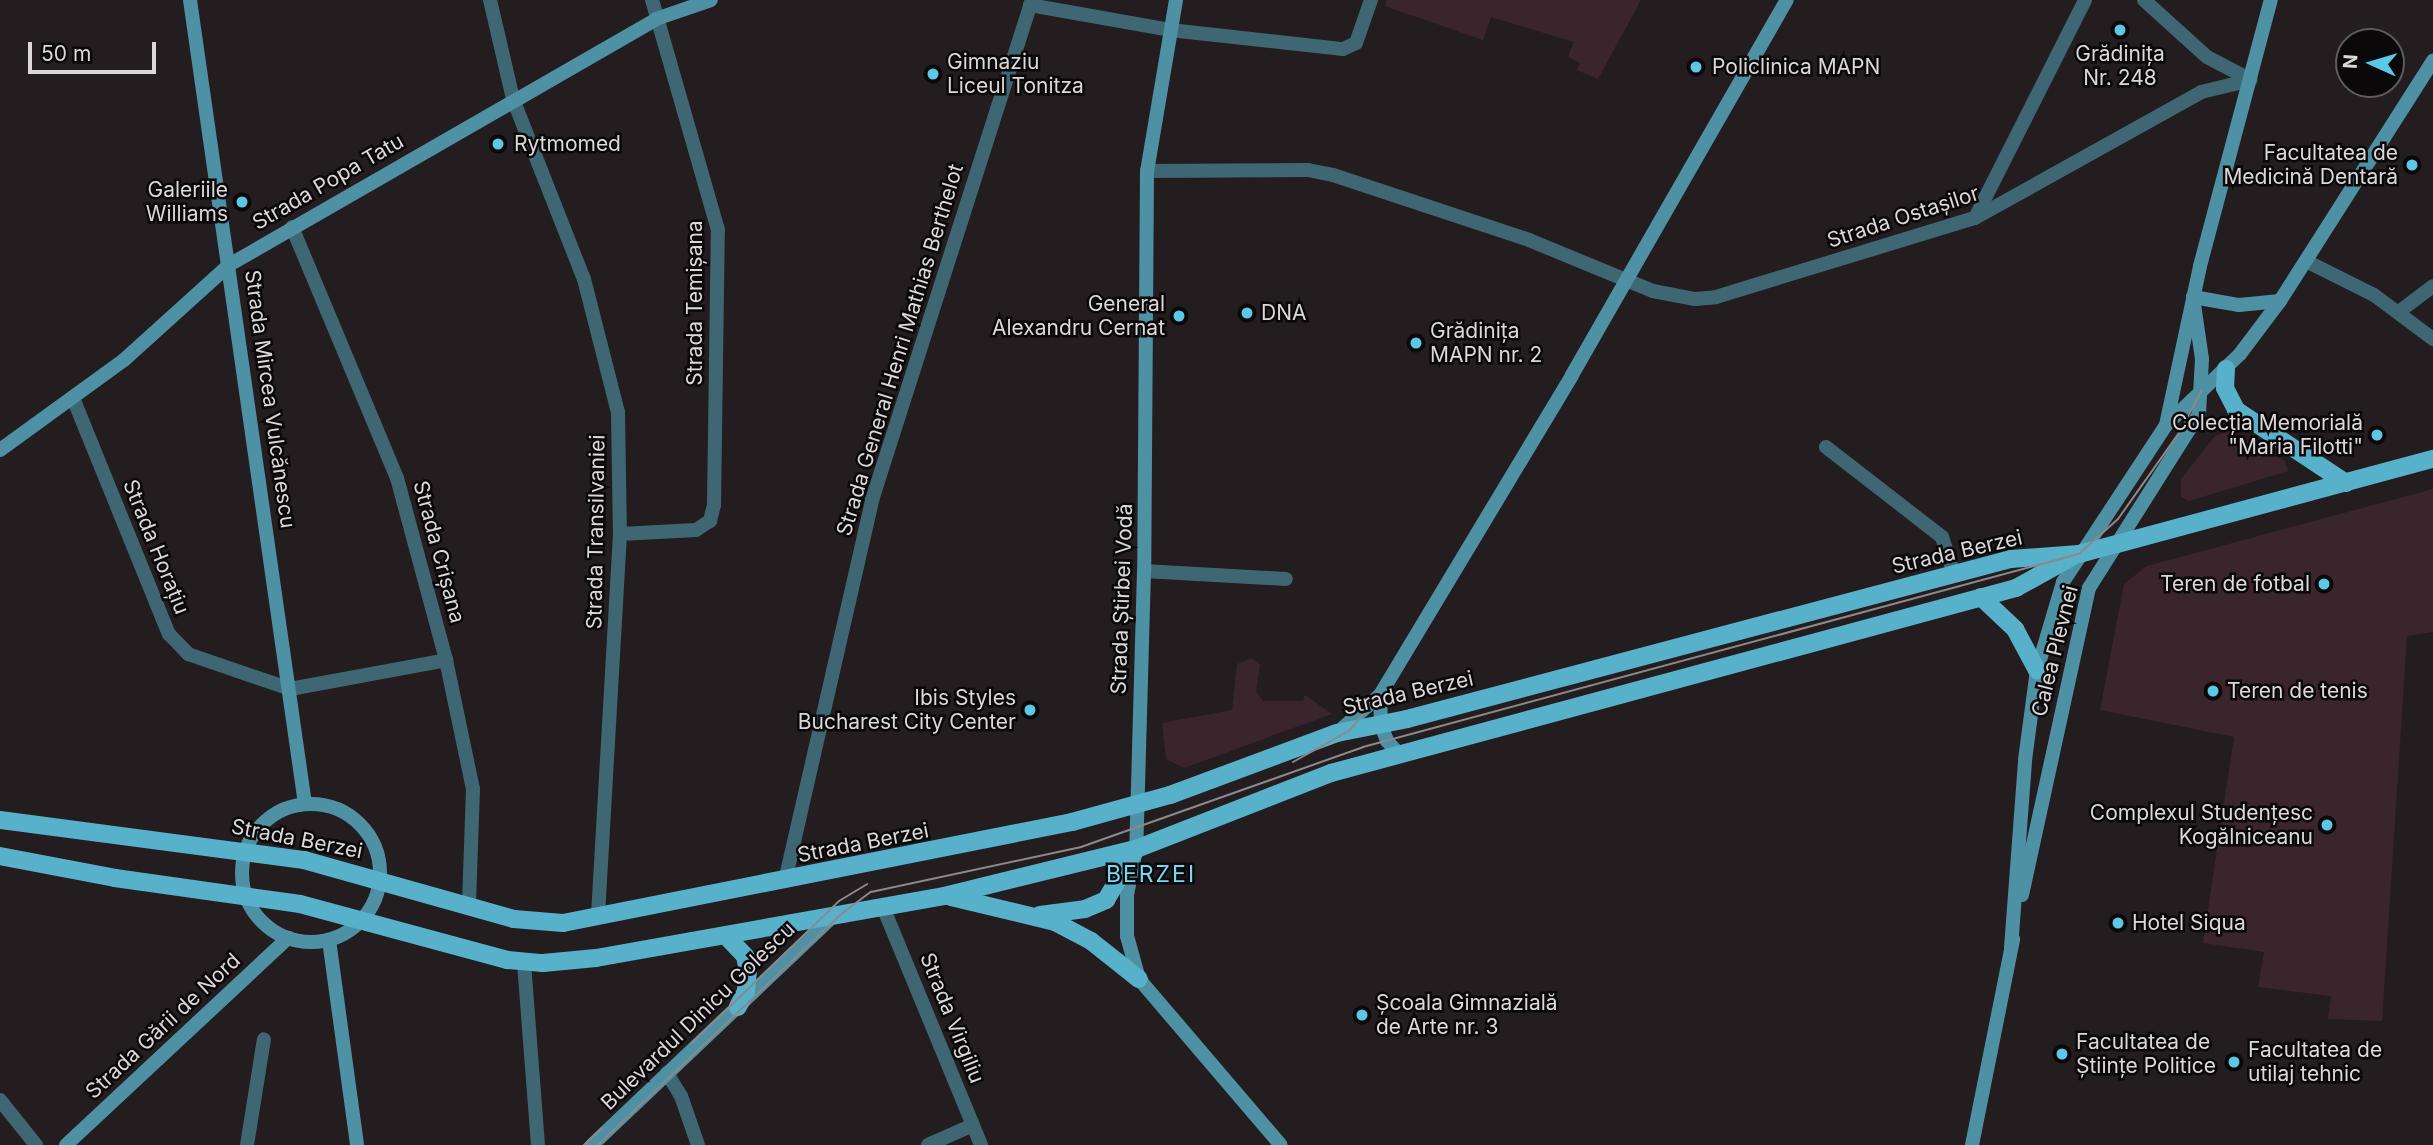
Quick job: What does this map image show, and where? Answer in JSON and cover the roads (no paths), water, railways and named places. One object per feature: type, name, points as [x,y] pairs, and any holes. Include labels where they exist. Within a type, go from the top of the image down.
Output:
[{"type":"main road","name":"Strada Mircea Vulcănescu","points":[[190,0],[305,804]]},
{"type":"main road","name":"Strada Popa Tatu","points":[[0,450],[136,349],[229,265],[656,19],[711,0]]},
{"type":"main road","name":"Strada Știrbei Vodă","points":[[1176,0],[1147,171],[1144,571],[1136,849],[1126,925],[1139,979],[1281,1145]]},
{"type":"main road","points":[[1337,733],[1380,695],[1627,281],[1787,0]]},
{"type":"main road","name":"Calea Plevnei","points":[[2166,425],[2193,297],[2272,0]]},
{"type":"main road","name":"Calea Plevnei","points":[[2011,948],[2025,760],[2037,670],[2056,597],[2079,554],[2166,425],[2226,369],[2280,301],[2433,61]]},
{"type":"main road","points":[[2202,390],[2193,297],[2239,305],[2280,301]]},
{"type":"main road","points":[[2226,369],[2225,388],[2236,410],[2346,483]]},
{"type":"main road","name":"Calea Plevnei","points":[[1972,1145],[2084,602],[2117,544],[2194,426],[2202,390]]},
{"type":"main road","points":[[2079,554],[2433,459]]},
{"type":"main road","name":"Strada Berzei","points":[[0,820],[246,850],[380,879],[531,922],[597,917],[952,849],[1136,805],[1337,733],[1381,724],[2011,559],[2079,554]]},
{"type":"main road","name":"Strada Berzei","points":[[0,856],[247,896],[363,919],[524,963],[596,958],[944,896],[1136,849],[1331,773],[2016,588],[2079,554]]},
{"type":"main road","points":[[1981,597],[2015,629],[2037,670]]},
{"type":"main road","points":[[1380,695],[1381,724],[1387,741],[1399,754]]},
{"type":"main road","points":[[305,804],[335,809],[361,825],[373,841],[380,879],[363,919],[329,940],[288,938],[270,929],[247,896],[242,874],[246,850],[267,820],[305,804]]},
{"type":"main road","points":[[1037,915],[1085,909],[1106,900],[1136,849]]},
{"type":"main road","points":[[944,896],[1037,915],[1091,942],[1139,979]]},
{"type":"main road","name":"Bulevardul Dinicu Golescu","points":[[592,1145],[832,917]]},
{"type":"main road","points":[[726,936],[745,956],[748,971],[746,991],[738,1007]]},
{"type":"main road","name":"Strada Gării de Nord","points":[[66,1145],[288,938]]},
{"type":"main road","points":[[329,940],[357,1145]]},
{"type":"street","name":"Strada Transilvaniei","points":[[490,0],[513,99],[601,333],[618,412],[620,534],[597,917]]},
{"type":"street","name":"Strada Temișana","points":[[620,534],[696,530],[710,521],[714,505],[718,230],[652,0]]},
{"type":"street","points":[[1031,2],[1170,30],[1343,49],[1356,43],[1370,0]]},
{"type":"street","points":[[1975,218],[2085,0]]},
{"type":"street","points":[[2144,0],[2207,57],[2251,80]]},
{"type":"street","name":"Strada General Henri Mathias Berthelot","points":[[785,881],[872,500],[1031,2]]},
{"type":"street","name":"Strada Ostașilor","points":[[1147,171],[1308,170],[1333,175],[1529,240],[1627,281],[1674,297],[1716,298],[1975,218],[2201,92],[2251,80]]},
{"type":"street","name":"Strada Crișana","points":[[292,227],[397,478],[446,660],[473,789],[469,906]]},
{"type":"street","points":[[2306,261],[2400,311],[2433,339]]},
{"type":"street","points":[[2400,311],[2433,286]]},
{"type":"street","name":"Strada Horațiu","points":[[73,398],[177,645],[203,661],[290,689],[446,660]]},
{"type":"street","points":[[1826,447],[1942,537],[1954,573]]},
{"type":"street","points":[[1144,571],[1286,579]]},
{"type":"street","name":"Strada Virgiliu","points":[[883,907],[981,1145]]},
{"type":"street","points":[[524,963],[538,1145]]},
{"type":"street","points":[[247,1145],[264,1039]]},
{"type":"street","points":[[667,1073],[681,1096],[698,1145]]},
{"type":"street","points":[[0,1100],[36,1145]]},
{"type":"street","points":[[928,1145],[973,1125]]},
{"type":"tram line","points":[[598,1145],[840,915],[871,892],[1081,847],[1363,747],[2079,554],[2118,519],[2179,433],[2202,390]]},
{"type":"tram line","points":[[1293,762],[1349,731],[1380,695]]},
{"type":"tram line","points":[[691,1044],[839,901],[867,884]]},
{"type":"tram line","points":[[584,1145],[602,1128]]},
{"type":"place","name":"Grădinița Nr. 248","points":[[2120,30]]},
{"type":"place","name":"Policlinica MAPN","points":[[1696,67]]},
{"type":"place","name":"Gimnaziu Liceul Tonitza","points":[[933,74]]},
{"type":"place","name":"Rytmomed","points":[[498,144]]},
{"type":"place","name":"Facultatea de Medicină Dentară","points":[[2412,165]]},
{"type":"place","name":"Galeriile Williams","points":[[242,202]]},
{"type":"place","name":"DNA","points":[[1247,313]]},
{"type":"place","name":"General Alexandru Cernat","points":[[1179,316]]},
{"type":"place","name":"Grădinița MAPN nr. 2","points":[[1416,343]]},
{"type":"place","name":"Colecția Memorială \"Maria Filotti\"","points":[[2377,435]]},
{"type":"place","name":"Teren de fotbal","points":[[2324,584]]},
{"type":"place","name":"Teren de tenis","points":[[2213,691]]},
{"type":"place","name":"Ibis Styles Bucharest City Center","points":[[1030,710]]},
{"type":"place","name":"Complexul Studențesc Kogălniceanu","points":[[2327,825]]},
{"type":"place","name":"Hotel Siqua","points":[[2118,923]]},
{"type":"place","name":"Școala Gimnazială de Arte nr. 3","points":[[1362,1015]]},
{"type":"place","name":"Facultatea de Științe Politice","points":[[2062,1054]]},
{"type":"place","name":"Facultatea de utilaj tehnic","points":[[2234,1062]]},
{"type":"district","name":"BERZEI","points":[[1151,874]]}]
